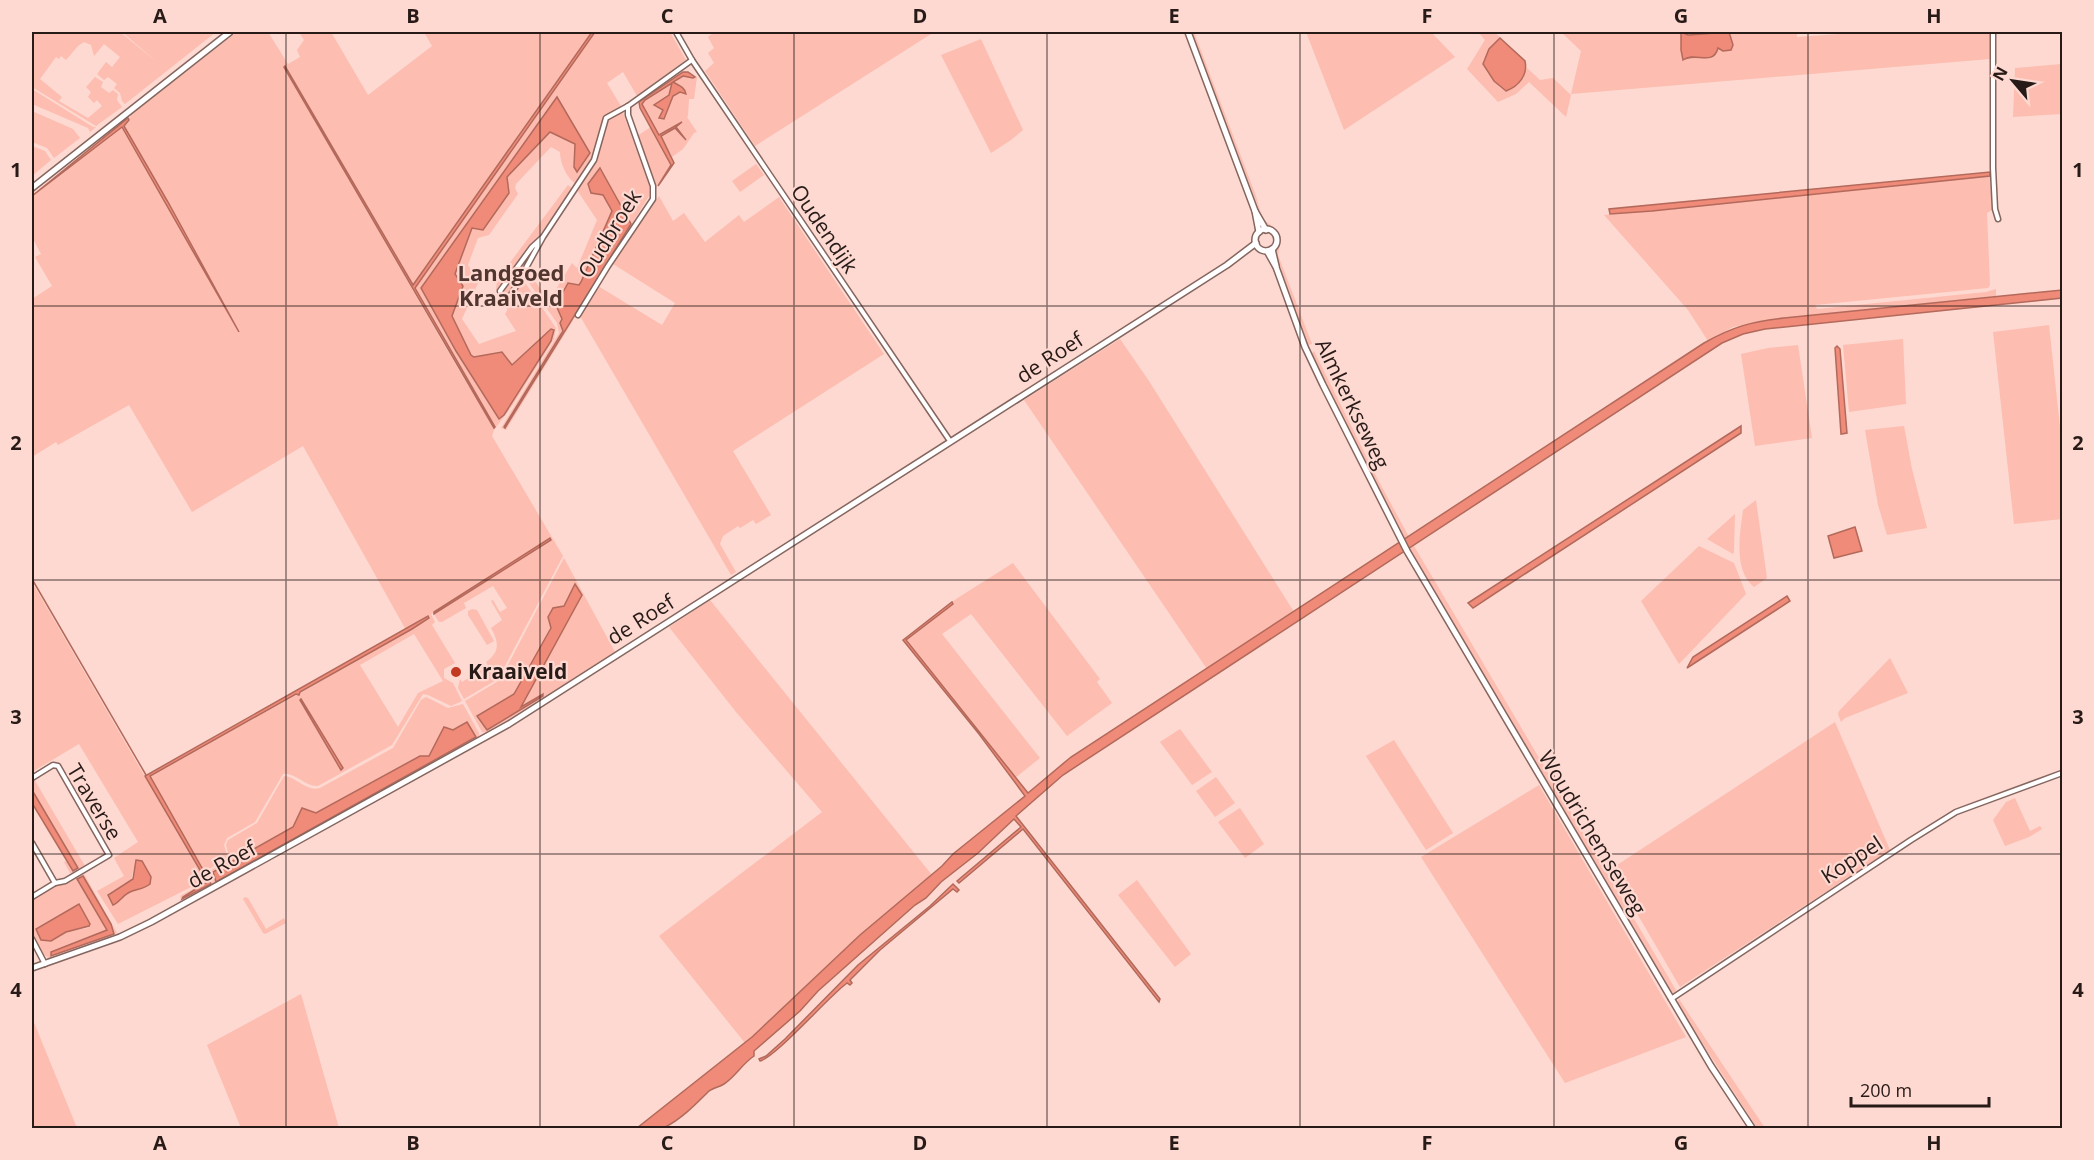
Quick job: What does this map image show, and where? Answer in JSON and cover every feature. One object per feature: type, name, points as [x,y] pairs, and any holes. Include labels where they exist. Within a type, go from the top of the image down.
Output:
[{"type":"street","points":[[32,188],[230,32]]},
{"type":"street","name":"Oudendijk","points":[[676,32],[692,60],[950,441]]},
{"type":"street","points":[[1188,32],[1263,231]]},
{"type":"street","points":[[1993,32],[1993,168],[1995,209],[1998,219]]},
{"type":"street","points":[[543,237],[532,247],[500,291],[502,297],[511,295],[543,237],[594,160],[606,118],[628,106],[692,60]]},
{"type":"street","name":"Oudbroek","points":[[578,315],[653,199],[653,186],[628,115],[628,106]]},
{"type":"street","points":[[1263,231],[1273,232],[1276,238],[1275,245],[1269,250],[1257,245],[1256,237],[1263,231]]},
{"type":"street","name":"de Roef","points":[[32,968],[120,937],[151,922],[509,724],[1257,245]]},
{"type":"street","name":"Almkerkseweg","points":[[1269,250],[1305,347],[1407,551]]},
{"type":"street","name":"Woudrichemseweg","points":[[1407,551],[1711,1066],[1752,1128]]},
{"type":"street","name":"Traverse","points":[[32,778],[53,765],[58,766],[109,855],[65,881],[55,883]]},
{"type":"street","name":"Koppel","points":[[1671,999],[1956,812],[2062,773]]},
{"type":"street","points":[[32,843],[55,883],[32,897]]},
{"type":"street","points":[[32,939],[45,964]]},
{"type":"shaded area","points":[[32,32],[120,32],[158,63],[122,32],[216,32],[125,104],[120,93],[114,88],[117,84],[108,77],[104,80],[97,74],[106,62],[112,67],[120,57],[104,44],[94,56],[91,45],[84,42],[66,60],[61,56],[59,59],[56,57],[40,79],[62,97],[59,101],[88,118],[102,106],[97,100],[94,103],[88,97],[91,92],[86,87],[95,77],[103,82],[101,87],[109,93],[113,90],[118,94],[117,100],[122,107],[96,126],[32,87]]},
{"type":"shaded area","points":[[237,32],[268,32],[288,64],[300,57],[297,50],[304,40],[299,32],[331,32],[368,95],[432,46],[424,32],[592,32],[413,286],[286,66],[284,67],[494,427],[415,288],[595,32],[670,32],[686,60],[637,96],[623,72],[607,83],[621,106],[606,117],[593,158],[576,184],[565,170],[560,152],[551,147],[516,184],[518,194],[489,235],[478,238],[468,265],[479,281],[462,319],[479,344],[516,331],[505,314],[507,299],[511,298],[520,283],[526,284],[556,328],[554,339],[492,436],[563,556],[498,679],[464,699],[458,688],[460,679],[462,682],[488,666],[486,662],[496,651],[497,642],[491,628],[502,620],[491,601],[493,600],[500,612],[507,608],[493,586],[464,603],[466,608],[442,622],[439,622],[433,613],[431,614],[435,622],[432,625],[455,663],[444,669],[444,678],[453,683],[462,701],[451,706],[423,694],[392,745],[318,786],[313,786],[292,775],[283,774],[255,822],[227,838],[224,845],[226,858],[208,870],[210,877],[208,878],[149,776],[299,694],[429,618],[428,616],[406,630],[303,446],[192,512],[129,405],[58,445],[56,442],[32,457],[32,299],[52,286],[35,257],[41,254],[32,237],[32,196],[122,126],[238,331],[124,124],[133,113]],"holes":[[[557,98],[585,162],[577,171],[575,144],[550,132],[507,177],[509,193],[483,230],[472,228],[455,274],[463,286],[452,316],[471,355],[475,358],[502,352],[512,365],[551,329],[499,419],[456,351],[421,288]],[[414,634],[443,681],[418,693],[398,727],[360,665]]]},
{"type":"shaded area","points":[[592,32],[595,32],[415,288],[494,428],[284,67],[413,285]]},
{"type":"shaded area","points":[[714,32],[930,32],[931,34],[755,146],[705,71],[714,63],[708,53],[714,48],[708,37]]},
{"type":"shaded area","points":[[1191,32],[1194,32],[1262,217]]},
{"type":"shaded area","points":[[1306,32],[1431,32],[1455,57],[1344,130]]},
{"type":"shaded area","points":[[1478,32],[1494,32],[1501,38],[1492,45],[1483,61],[1488,74],[1498,85],[1505,91],[1513,88],[1522,79],[1526,67],[1540,80],[1553,78],[1571,95],[1566,117],[1529,82],[1516,94],[1498,102],[1467,69],[1485,40]]},
{"type":"shaded area","points":[[1561,32],[1681,32],[1683,60],[1688,57],[1708,58],[1718,48],[1731,50],[1733,45],[1729,32],[1797,32],[1797,37],[1867,32],[1990,32],[1990,59],[1571,94],[1581,51]]},
{"type":"shaded area","points":[[1681,32],[1688,35],[1729,32],[1733,45],[1731,50],[1723,51],[1718,48],[1712,57],[1693,57],[1683,60]]},
{"type":"shaded area","points":[[1500,38],[1525,61],[1526,66],[1522,79],[1506,91],[1494,81],[1483,64],[1489,49]]},
{"type":"shaded area","points":[[981,39],[1023,130],[991,153],[941,55]]},
{"type":"shaded area","points":[[2062,64],[2062,114],[2013,117],[2015,68]]},
{"type":"shaded area","points":[[683,72],[688,72],[695,77],[683,76],[673,82],[683,88],[686,94],[680,92],[673,96],[664,119],[659,118],[663,110],[654,105],[669,95],[672,83],[642,104],[659,135],[682,122],[676,127],[686,140],[675,128],[661,136],[674,163],[658,186],[671,165],[640,108],[639,102]]},
{"type":"shaded area","points":[[683,76],[697,77],[694,99],[689,99],[687,117],[697,132],[683,149],[672,157],[661,136],[675,128],[683,138],[676,127],[682,123],[659,135],[642,104],[672,82],[669,95],[654,106],[663,110],[660,116],[666,116],[673,96],[680,92],[684,94],[681,85],[673,82]]},
{"type":"shaded area","points":[[32,89],[96,127],[90,132],[88,128],[32,104]]},
{"type":"shaded area","points":[[557,97],[590,153],[577,172],[574,167],[575,144],[550,132],[507,177],[509,193],[483,230],[472,228],[455,274],[463,286],[452,316],[474,357],[502,352],[512,365],[551,329],[554,330],[551,341],[504,415],[499,419],[456,351],[421,288]]},
{"type":"shaded area","points":[[622,110],[649,184],[649,196],[506,430],[501,428],[559,333],[557,323],[525,274],[527,272],[531,275],[549,301],[572,263],[577,268],[597,220],[577,190],[596,158],[606,122]],"holes":[[[600,168],[631,224],[506,427],[563,331],[560,323],[612,211],[603,195],[597,193]]]},
{"type":"shaded area","points":[[32,111],[73,129],[80,138],[54,158],[47,148],[32,142]]},
{"type":"shaded area","points":[[128,118],[124,126],[239,332],[122,127],[32,196]]},
{"type":"shaded area","points":[[651,127],[671,165],[656,188],[637,136]]},
{"type":"shaded area","points":[[32,146],[45,151],[51,160],[32,176],[33,155]]},
{"type":"shaded area","points":[[756,164],[764,175],[740,192],[732,181]]},
{"type":"shaded area","points":[[600,168],[631,224],[505,428],[563,331],[560,323],[562,319],[556,305],[568,283],[579,285],[581,282],[612,211],[603,195],[591,193],[588,184]]},
{"type":"shaded area","points":[[1990,172],[1990,176],[1652,211],[1610,214],[1609,209]]},
{"type":"shaded area","points":[[1990,176],[1992,210],[1987,213],[1990,285],[1988,288],[1815,305],[1817,309],[1986,292],[1996,289],[1996,296],[1763,321],[1733,327],[1708,341],[1688,310],[1604,215]]},
{"type":"shaded area","points":[[568,185],[573,189],[498,292],[496,290],[497,280]]},
{"type":"shaded area","points":[[659,196],[673,221],[684,213],[705,242],[739,215],[744,222],[779,197],[884,354],[733,451],[771,515],[756,524],[753,520],[740,528],[738,526],[723,536],[720,544],[736,572],[731,575],[580,316],[598,286],[662,325],[675,303],[613,264]]},
{"type":"shaded area","points":[[1264,220],[1276,229],[1281,237],[1278,255],[1312,344],[1307,344],[1276,255],[1278,236]]},
{"type":"shaded area","points":[[535,247],[509,294],[505,295],[503,290]]},
{"type":"shaded area","points":[[2062,290],[2062,298],[1765,329],[1743,334],[1722,343],[1063,775],[1016,816],[1160,999],[1159,1002],[1023,829],[959,883],[957,881],[1021,827],[1014,819],[978,853],[941,882],[926,898],[915,905],[818,991],[800,1011],[754,1051],[754,1056],[728,1081],[709,1091],[671,1124],[655,1129],[637,1128],[752,1037],[860,935],[942,866],[953,854],[1025,796],[979,734],[903,640],[952,602],[953,604],[906,640],[1028,793],[1071,757],[1704,343],[1725,332],[1752,323],[1772,320]]},
{"type":"shaded area","points":[[2049,325],[2062,446],[2062,519],[2014,524],[1993,332]]},
{"type":"shaded area","points":[[1120,339],[1149,381],[1294,612],[1207,669],[1024,400]]},
{"type":"shaded area","points":[[1903,339],[1906,404],[1849,412],[1843,345]]},
{"type":"shaded area","points":[[1798,345],[1812,438],[1755,446],[1741,354]]},
{"type":"shaded area","points":[[1837,346],[1840,349],[1847,433],[1841,434],[1835,348]]},
{"type":"shaded area","points":[[1314,351],[1409,537],[1404,540],[1340,416],[1311,354]]},
{"type":"shaded area","points":[[1741,426],[1741,433],[1473,608],[1468,603]]},
{"type":"shaded area","points":[[1904,426],[1927,528],[1887,535],[1878,505],[1865,430]]},
{"type":"shaded area","points":[[1756,500],[1767,578],[1754,587],[1747,580],[1743,571],[1739,551],[1743,510]]},
{"type":"shaded area","points":[[1735,514],[1734,552],[1733,554],[1707,539]]},
{"type":"shaded area","points":[[1855,527],[1862,551],[1834,558],[1828,536]]},
{"type":"shaded area","points":[[550,538],[551,540],[434,614],[434,612]]},
{"type":"shaded area","points":[[1414,546],[1676,990],[1675,993],[1669,992],[1409,549]]},
{"type":"shaded area","points":[[1699,546],[1734,563],[1746,594],[1679,664],[1641,601]]},
{"type":"shaded area","points":[[564,558],[615,652],[489,733],[482,732],[465,701],[500,680]],"holes":[[[575,585],[582,595],[520,709],[543,694],[544,696],[487,730],[478,716],[514,694],[551,628],[549,621],[553,608],[564,606]]]},
{"type":"shaded area","points":[[1013,563],[1100,679],[1097,682],[1112,703],[1067,736],[971,614],[942,634],[1040,758],[1015,778],[906,640],[953,604],[952,602],[956,599]]},
{"type":"shaded area","points":[[32,582],[205,880],[118,924],[97,891],[124,876],[114,858],[138,842],[79,744],[32,772]],"holes":[[[136,860],[142,861],[151,877],[150,883],[124,896],[108,894],[131,880]]]},
{"type":"shaded area","points":[[575,584],[582,595],[521,707],[543,694],[543,696],[487,730],[477,716],[514,694],[551,628],[548,617],[553,608],[564,606]]},
{"type":"shaded area","points":[[1787,596],[1790,601],[1687,668],[1693,657]]},
{"type":"shaded area","points":[[710,600],[932,875],[847,947],[745,1043],[659,936],[822,812],[736,712],[669,627]]},
{"type":"shaded area","points":[[477,610],[494,641],[487,645],[468,615],[468,611]]},
{"type":"shaded area","points":[[428,616],[429,618],[412,629],[300,692],[299,695],[296,694],[150,776],[211,884],[182,899],[207,882],[145,776]]},
{"type":"shaded area","points":[[1890,658],[1908,693],[1845,718],[1841,722],[1839,711]]},
{"type":"shaded area","points":[[426,697],[448,708],[463,704],[479,733],[479,739],[184,903],[180,896],[206,882],[183,897],[211,884],[209,880],[212,878],[211,870],[227,861],[229,857],[226,845],[228,840],[257,823],[284,776],[310,788],[320,788],[393,748],[421,700]],"holes":[[[467,722],[476,737],[216,882],[213,872],[293,827],[302,808],[316,813],[420,756],[429,756],[444,727],[453,730]]]},
{"type":"shaded area","points":[[300,700],[343,768],[341,770]]},
{"type":"shaded area","points":[[467,722],[476,737],[216,882],[213,872],[293,827],[302,808],[316,813],[420,756],[429,756],[444,727],[453,730]]},
{"type":"shaded area","points":[[1835,722],[1890,850],[1680,987],[1611,869]]},
{"type":"shaded area","points":[[1180,729],[1212,772],[1192,785],[1160,742]]},
{"type":"shaded area","points":[[1394,740],[1453,833],[1426,850],[1366,756]]},
{"type":"shaded area","points":[[1216,777],[1235,803],[1215,817],[1196,791]]},
{"type":"shaded area","points":[[34,779],[85,866],[73,873],[70,873],[64,862],[66,861],[73,871],[78,868],[32,790]]},
{"type":"shaded area","points":[[1539,785],[1686,1037],[1565,1083],[1421,857]]},
{"type":"shaded area","points":[[32,790],[78,868],[73,871],[32,803]]},
{"type":"shaded area","points":[[2015,798],[2030,831],[2040,826],[2042,829],[2029,837],[2005,846],[1993,820],[2006,802]]},
{"type":"shaded area","points":[[1240,808],[1264,844],[1245,858],[1218,822]]},
{"type":"shaded area","points":[[136,860],[142,861],[151,877],[150,884],[128,893],[113,905],[108,895],[133,879]]},
{"type":"shaded area","points":[[84,874],[117,933],[114,934],[111,924],[82,876],[107,930],[51,952],[50,959],[38,948],[35,941],[32,901],[56,885],[64,885]],"holes":[[[79,904],[90,924],[88,928],[65,932],[57,938],[41,940],[36,929]]]},
{"type":"shaded area","points":[[83,876],[111,924],[114,934],[51,956],[51,952],[107,930],[77,879]]},
{"type":"shaded area","points":[[1137,880],[1191,954],[1175,967],[1118,895]]},
{"type":"shaded area","points":[[953,884],[959,890],[957,892],[953,889],[880,950],[850,980],[852,983],[850,985],[847,983],[838,990],[778,1049],[760,1061],[759,1059],[766,1056],[785,1039],[858,965],[930,906]]},
{"type":"shaded area","points":[[248,898],[266,929],[284,918],[286,923],[263,933],[243,899]]},
{"type":"shaded area","points":[[79,904],[89,926],[66,932],[51,941],[41,940],[36,929]]},
{"type":"shaded area","points":[[301,994],[339,1128],[241,1128],[207,1045]]},
{"type":"shaded area","points":[[1679,999],[1765,1128],[1757,1128],[1677,1004]]},
{"type":"shaded area","points":[[33,1020],[77,1128],[32,1128]]},
{"type":"waterway","points":[[32,579],[146,775]]},
{"type":"place","name":"Kraaiveld","points":[[456,672]]},
{"type":"district","name":"Landgoed Kraaiveld","points":[[511,286]]}]
